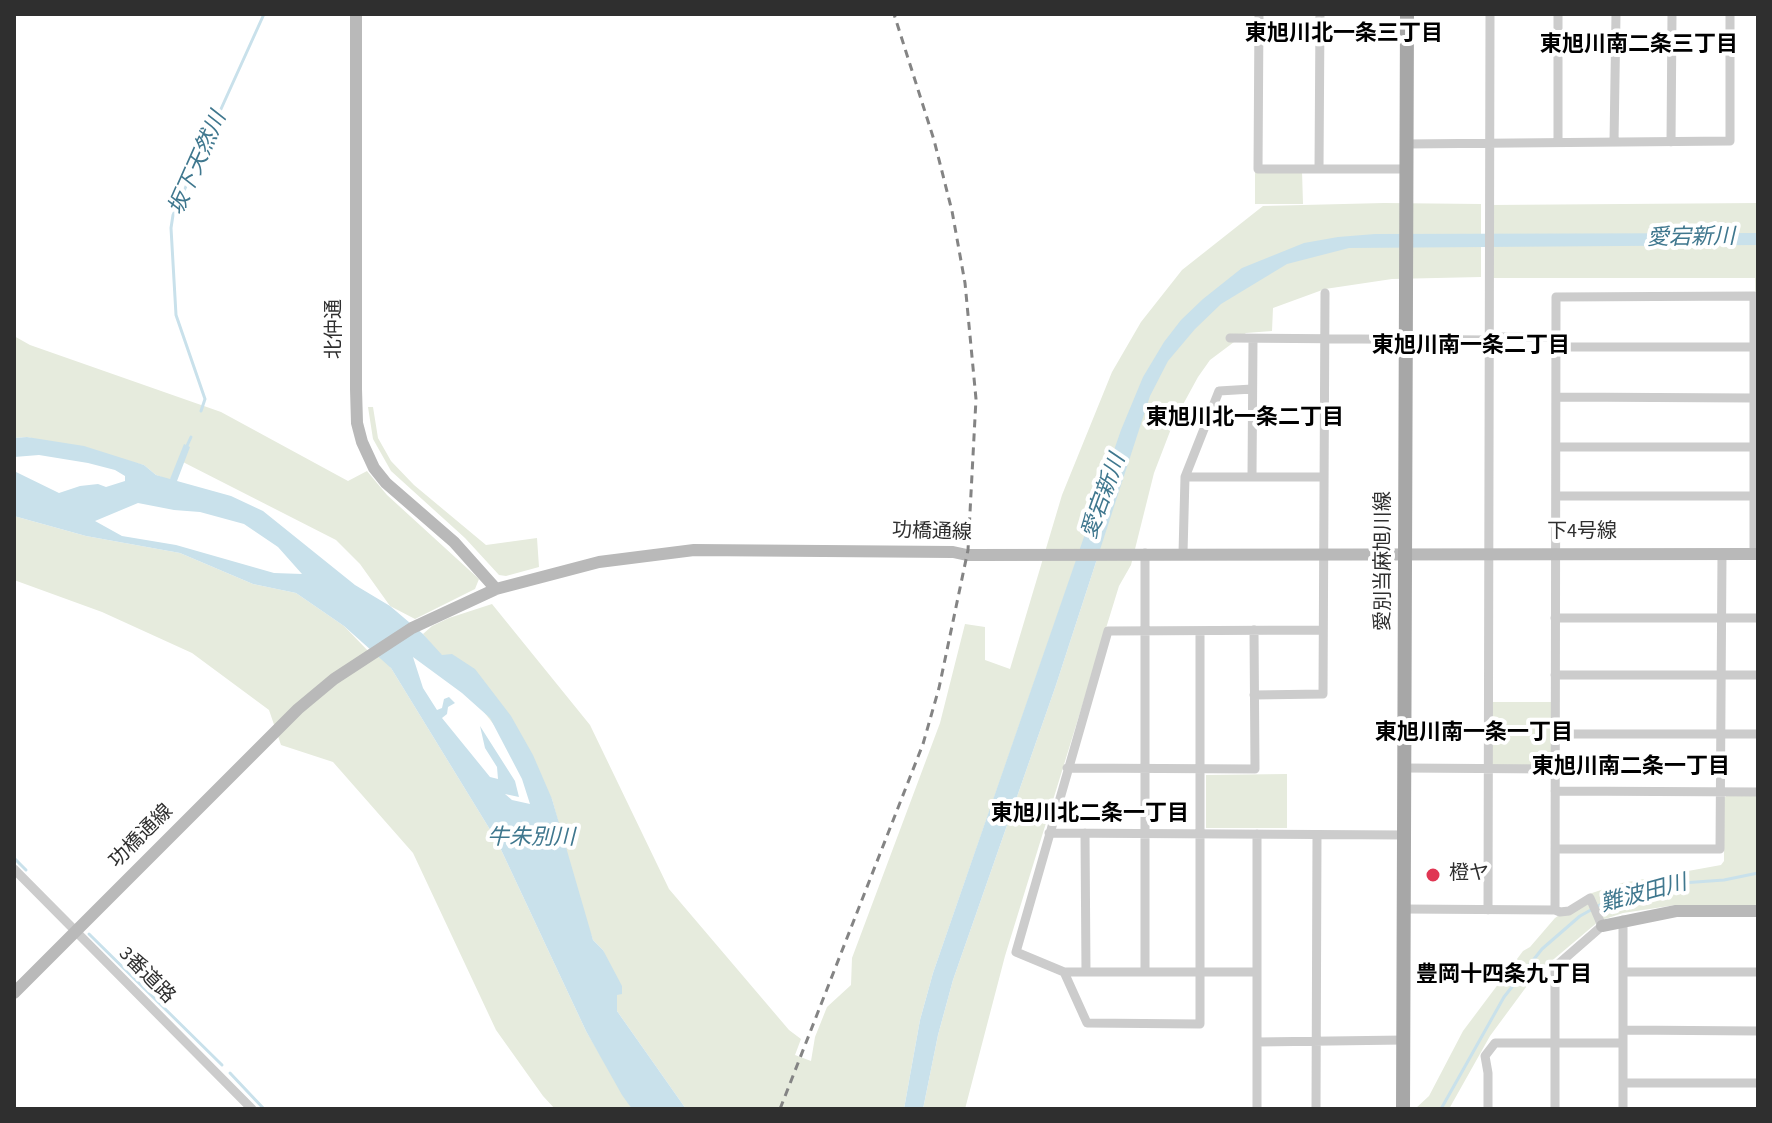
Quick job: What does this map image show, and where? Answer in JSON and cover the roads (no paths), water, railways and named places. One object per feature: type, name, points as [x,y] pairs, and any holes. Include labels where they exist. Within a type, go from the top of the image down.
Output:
[{"type":"main road","name":"愛別当麻旭川線","points":[[1403,1109],[1407,14]]},
{"type":"street","name":"北仲通","points":[[356,14],[357,423],[374,468],[386,483],[454,542],[496,589]]},
{"type":"street","points":[[1259,14],[1258,169],[1406,169]]},
{"type":"street","points":[[1319,169],[1320,14]]},
{"type":"street","points":[[1488,910],[1487,213],[1490,14]]},
{"type":"street","points":[[1558,14],[1558,141]]},
{"type":"street","points":[[1614,142],[1616,14]]},
{"type":"street","points":[[1671,142],[1672,14]]},
{"type":"street","points":[[1406,144],[1730,141],[1730,14]]},
{"type":"street","points":[[1254,695],[1323,694],[1325,293]]},
{"type":"street","points":[[1555,910],[1556,297],[1754,296],[1756,554]]},
{"type":"street","points":[[1230,338],[1488,338],[1754,347]]},
{"type":"street","points":[[1252,475],[1253,340]]},
{"type":"street","points":[[1183,553],[1185,477],[1219,391],[1252,389]]},
{"type":"street","points":[[1556,397],[1754,398]]},
{"type":"street","points":[[1556,447],[1754,447]]},
{"type":"street","points":[[1185,477],[1324,477]]},
{"type":"street","points":[[1556,496],[1754,496]]},
{"type":"street","name":"功橋通線","points":[[14,993],[298,709],[366,656],[412,628],[496,589],[599,562],[694,550],[953,552],[967,555],[1405,553]]},
{"type":"street","points":[[1145,553],[1145,972]]},
{"type":"street","name":"下4号線","points":[[1405,553],[1756,554]]},
{"type":"street","points":[[1555,849],[1720,849],[1722,554]]},
{"type":"street","points":[[1555,618],[1758,618]]},
{"type":"street","points":[[1067,768],[1255,769],[1254,630]]},
{"type":"street","points":[[1256,972],[1064,972],[1016,952],[1108,631],[1323,630]]},
{"type":"street","points":[[1064,972],[1087,1023],[1200,1024],[1200,631]]},
{"type":"street","points":[[1555,675],[1758,675]]},
{"type":"street","points":[[1555,734],[1758,734]]},
{"type":"street","points":[[1404,768],[1555,769]]},
{"type":"street","points":[[1555,791],[1758,792]]},
{"type":"street","points":[[1049,833],[1405,835]]},
{"type":"street","points":[[1085,833],[1086,972]]},
{"type":"street","points":[[1257,834],[1257,1109]]},
{"type":"street","points":[[1316,1109],[1317,835]]},
{"type":"street","name":"3番道路","points":[[14,869],[252,1109]]},
{"type":"street","points":[[1404,909],[1569,911],[1590,898],[1600,922]]},
{"type":"street","points":[[1555,1109],[1555,967],[1600,922],[1676,911],[1758,911]]},
{"type":"street","points":[[1623,920],[1623,1109]]},
{"type":"street","points":[[1623,972],[1758,972]]},
{"type":"street","points":[[1623,1030],[1758,1031]]},
{"type":"street","points":[[1257,1042],[1404,1040]]},
{"type":"street","points":[[1488,1109],[1485,1056],[1495,1043],[1623,1043]]},
{"type":"street","points":[[1623,1083],[1758,1083]]},
{"type":"water","name":"愛宕新川","points":[[1758,233],[1758,245],[1349,248],[1287,264],[1221,304],[1195,329],[1168,361],[1150,396],[1056,685],[953,980],[923,1109],[904,1109],[920,1020],[933,973],[1121,430],[1143,377],[1181,320],[1242,268],[1304,243],[1338,237],[1375,234]]},
{"type":"water","name":"牛朱別川","points":[[27,437],[84,446],[144,465],[156,475],[170,479],[184,444],[190,447],[177,481],[231,496],[263,511],[355,585],[390,606],[442,655],[452,654],[475,669],[511,716],[533,755],[552,799],[593,940],[603,950],[622,986],[622,994],[617,995],[617,1011],[686,1109],[632,1109],[622,1095],[586,1031],[497,841],[391,668],[344,626],[296,593],[253,584],[180,553],[86,536],[14,516],[14,471],[59,493],[80,486],[98,484],[106,487],[125,481],[125,476],[88,463],[39,455],[14,457],[14,438]],"holes":[[[138,503],[200,512],[244,524],[278,547],[302,574],[274,573],[176,545],[122,536],[95,521]],[[413,657],[490,718],[522,779],[530,804],[512,800],[505,794],[519,797],[515,781],[480,726],[485,748],[497,767],[498,779],[490,777],[442,718],[447,714],[448,707],[455,703],[449,697],[437,710],[423,688]]]},
{"type":"waterway","name":"坂下天然川","points":[[201,411],[205,399],[176,315],[173,215],[264,14]]},
{"type":"waterway","name":"坂下天然川","points":[[186,448],[191,437]]},
{"type":"waterway","points":[[14,858],[26,870]]},
{"type":"waterway","name":"難波田川","points":[[1441,1109],[1504,997],[1542,949],[1580,916],[1607,901],[1668,884],[1724,880],[1758,873]]},
{"type":"waterway","points":[[89,934],[222,1065]]},
{"type":"waterway","points":[[230,1073],[264,1109]]},
{"type":"railway","points":[[780,1109],[923,744],[939,688],[968,550],[976,399],[965,283],[952,211],[934,140],[894,14]]},
{"type":"place","name":"橙ヤ","points":[[1433,875]]},
{"type":"district","name":"東旭川北一条三丁目","points":[[1344,35]]},
{"type":"district","name":"東旭川南二条三丁目","points":[[1639,46]]},
{"type":"district","name":"東旭川南一条二丁目","points":[[1471,347]]},
{"type":"district","name":"東旭川北一条二丁目","points":[[1245,419]]},
{"type":"district","name":"東旭川南一条一丁目","points":[[1474,734]]},
{"type":"district","name":"東旭川南二条一丁目","points":[[1631,768]]},
{"type":"district","name":"東旭川北二条一丁目","points":[[1090,815]]},
{"type":"district","name":"豊岡十四条九丁目","points":[[1504,976]]}]
